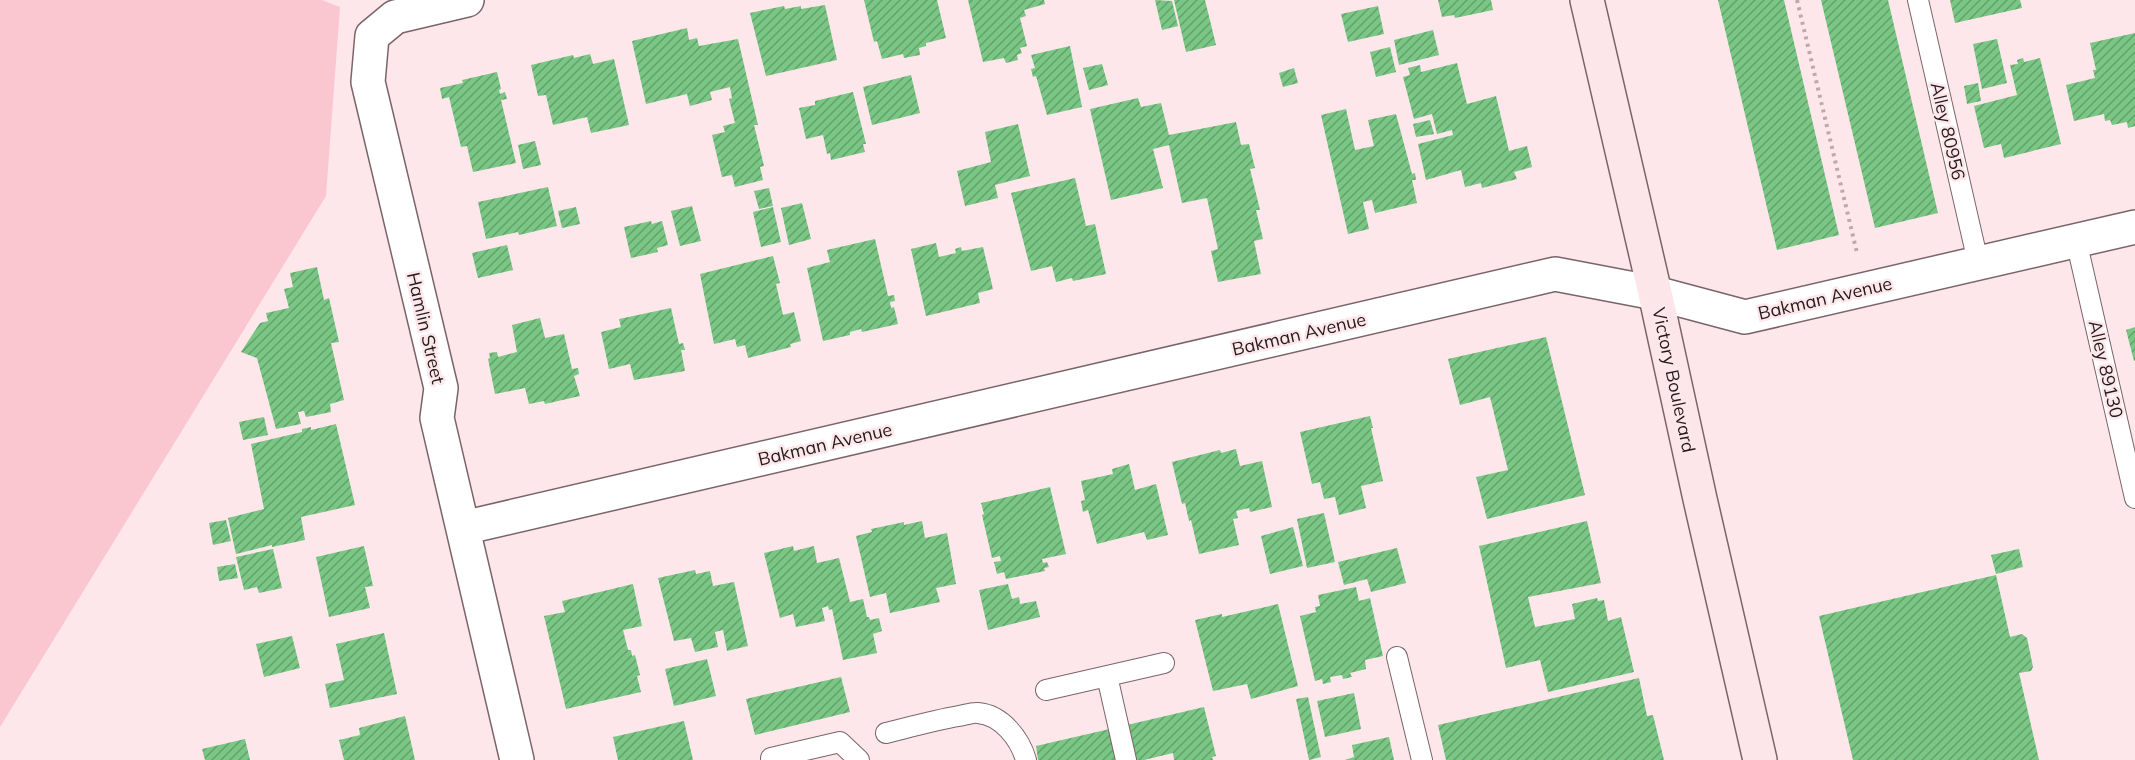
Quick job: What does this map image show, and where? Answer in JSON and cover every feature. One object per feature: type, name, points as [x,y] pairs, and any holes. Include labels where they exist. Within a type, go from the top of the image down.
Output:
[{"type":"main road","name":"Victory Boulevard","points":[[1587,0],[1656,293],[1700,499],[1760,760]]},
{"type":"street","name":"Hamlin Street","points":[[466,0],[395,17],[372,36],[368,82],[441,388],[437,418],[517,760]]},
{"type":"street","name":"Bakman Avenue","points":[[463,528],[1555,274],[1656,293],[1745,317],[2135,227]]},
{"type":"lane","name":"Alley 80956","points":[[1918,0],[1978,262]]},
{"type":"lane","name":"Alley 89130","points":[[2076,240],[2135,498]]},
{"type":"lane","points":[[1397,657],[1422,760]]},
{"type":"lane","points":[[1046,690],[1164,663]]},
{"type":"lane","points":[[1107,676],[1126,760]]},
{"type":"lane","points":[[886,733],[978,713],[996,719],[1011,731],[1024,752],[1026,760]]},
{"type":"lane","points":[[771,758],[840,742],[859,760]]},
{"type":"path","points":[[1797,0],[1866,289]]},
{"type":"shaded area","points":[[0,0],[322,0],[340,7],[326,196],[0,727]]},
{"type":"building","points":[[864,0],[937,0],[946,38],[926,43],[926,46],[919,48],[920,55],[904,58],[903,54],[882,59],[877,41],[874,42]]},
{"type":"building","points":[[968,0],[1044,0],[1045,4],[1024,10],[1026,16],[1020,18],[1027,46],[1020,48],[1022,53],[1017,55],[1018,60],[1006,63],[1004,58],[983,62]]},
{"type":"building","points":[[1155,0],[1172,1],[1178,26],[1162,30]]},
{"type":"building","points":[[1174,0],[1205,0],[1216,45],[1186,52]]},
{"type":"building","points":[[1438,0],[1491,0],[1493,10],[1455,18],[1454,15],[1442,17]]},
{"type":"building","points":[[1718,0],[1784,0],[1839,235],[1777,250]]},
{"type":"building","points":[[1821,0],[1888,0],[1938,213],[1875,228]]},
{"type":"building","points":[[1950,0],[2020,0],[2022,8],[1955,23]]},
{"type":"building","points":[[825,5],[837,60],[766,76],[750,13],[784,6],[785,9],[801,6],[801,9]]},
{"type":"building","points":[[1378,6],[1384,34],[1348,42],[1341,14]]},
{"type":"building","points":[[687,28],[689,40],[697,38],[699,46],[738,39],[758,125],[754,125],[764,166],[760,167],[763,180],[735,187],[732,175],[722,177],[712,135],[725,132],[723,126],[735,123],[729,99],[732,98],[730,87],[710,92],[712,100],[690,106],[687,94],[646,104],[632,41]]},
{"type":"building","points":[[1433,30],[1439,55],[1399,65],[1394,40]]},
{"type":"building","points":[[2135,33],[2135,126],[2128,128],[2127,122],[2112,125],[2110,120],[2105,121],[2104,114],[2074,121],[2066,85],[2095,78],[2093,70],[2096,70],[2090,43]]},
{"type":"building","points":[[1997,39],[2007,83],[1982,89],[1973,44]]},
{"type":"building","points":[[1070,46],[1082,107],[1047,115],[1036,76],[1033,77],[1031,69],[1035,68],[1031,55]]},
{"type":"building","points":[[1390,47],[1396,72],[1376,77],[1370,52]]},
{"type":"building","points":[[590,54],[593,64],[614,59],[629,125],[591,133],[587,117],[553,125],[546,95],[538,96],[531,65],[573,55],[574,58]]},
{"type":"building","points":[[2023,58],[2024,62],[2040,58],[2061,144],[2004,158],[2001,144],[1984,148],[1974,106],[2017,95],[2010,65],[2018,64],[2017,60]]},
{"type":"building","points":[[1457,63],[1467,104],[1496,96],[1509,151],[1527,146],[1532,167],[1514,172],[1517,179],[1482,188],[1481,183],[1465,187],[1461,170],[1426,180],[1418,144],[1453,135],[1452,130],[1437,134],[1432,114],[1414,119],[1403,77],[1410,75],[1408,68],[1420,65],[1421,72]]},
{"type":"building","points":[[1102,64],[1108,85],[1089,90],[1083,68]]},
{"type":"building","points":[[1294,68],[1298,83],[1283,87],[1279,73]]},
{"type":"building","points":[[497,72],[500,94],[505,92],[507,99],[501,100],[516,163],[473,172],[467,146],[461,147],[449,97],[442,99],[440,88]]},
{"type":"building","points":[[911,75],[920,113],[872,125],[863,87]]},
{"type":"building","points":[[1978,83],[1981,101],[1967,104],[1964,86]]},
{"type":"building","points":[[853,92],[866,144],[863,144],[865,152],[831,160],[830,153],[827,154],[823,135],[806,139],[799,108],[815,105],[815,101]]},
{"type":"building","points":[[1138,98],[1141,107],[1161,103],[1169,135],[1236,122],[1241,145],[1249,144],[1255,168],[1250,169],[1260,210],[1256,210],[1263,239],[1254,241],[1261,274],[1218,282],[1211,251],[1218,249],[1207,198],[1182,203],[1169,145],[1153,149],[1163,188],[1111,200],[1090,109]]},
{"type":"building","points":[[1346,109],[1355,150],[1374,146],[1368,120],[1396,114],[1412,174],[1415,173],[1416,180],[1412,180],[1417,203],[1375,213],[1372,200],[1363,202],[1369,229],[1348,234],[1321,115]]},
{"type":"building","points":[[1430,120],[1434,134],[1416,137],[1413,124]]},
{"type":"building","points":[[1018,124],[1030,176],[995,185],[998,198],[965,206],[957,171],[991,162],[985,132]]},
{"type":"building","points":[[535,141],[541,165],[523,169],[518,145]]},
{"type":"building","points":[[1075,178],[1086,226],[1095,224],[1106,274],[1056,282],[1052,266],[1031,271],[1011,193]]},
{"type":"building","points":[[548,187],[557,226],[519,235],[518,232],[486,239],[478,202]]},
{"type":"building","points":[[769,188],[773,206],[759,209],[754,191]]},
{"type":"building","points":[[802,203],[811,239],[789,245],[781,208]]},
{"type":"building","points":[[692,206],[701,241],[680,246],[671,211]]},
{"type":"building","points":[[576,207],[580,224],[562,228],[558,211]]},
{"type":"building","points":[[773,207],[781,242],[761,247],[753,212]]},
{"type":"building","points":[[651,221],[652,224],[662,221],[668,245],[657,248],[658,252],[631,258],[624,227]]},
{"type":"building","points":[[875,239],[888,296],[894,295],[895,301],[890,302],[891,308],[894,307],[898,324],[862,332],[861,329],[850,332],[850,335],[823,341],[807,268],[830,262],[827,250]]},
{"type":"building","points":[[936,243],[939,257],[956,253],[955,249],[961,247],[962,251],[983,247],[993,289],[978,293],[980,303],[926,316],[911,249]]},
{"type":"building","points":[[507,245],[513,270],[478,278],[472,253]]},
{"type":"building","points":[[773,256],[780,283],[776,284],[783,315],[794,312],[801,341],[790,344],[791,347],[748,358],[745,345],[737,347],[735,339],[714,344],[700,274]]},
{"type":"building","points":[[317,267],[324,300],[329,298],[339,342],[331,343],[344,400],[330,404],[331,412],[306,417],[304,411],[298,412],[301,424],[276,429],[257,358],[241,352],[260,323],[268,321],[266,313],[289,308],[284,289],[293,287],[290,273]]},
{"type":"building","points":[[671,308],[679,344],[683,343],[685,350],[681,350],[685,371],[634,380],[630,364],[609,369],[601,332],[621,327],[619,319]]},
{"type":"building","points":[[540,318],[545,338],[564,334],[572,369],[578,368],[579,374],[574,376],[580,396],[545,404],[544,401],[529,404],[525,388],[495,394],[488,359],[490,358],[489,353],[497,352],[498,357],[517,352],[512,325]]},
{"type":"building","points":[[2135,327],[2135,361],[2134,361],[2126,330]]},
{"type":"building","points":[[1546,337],[1585,495],[1487,519],[1476,477],[1508,470],[1490,397],[1460,405],[1448,359]]},
{"type":"building","points":[[1370,416],[1383,481],[1361,486],[1366,508],[1339,515],[1335,497],[1324,499],[1320,482],[1312,484],[1300,432]]},
{"type":"building","points":[[264,417],[268,435],[243,440],[239,422]]},
{"type":"building","points":[[336,424],[355,505],[301,517],[305,540],[236,554],[228,518],[264,509],[251,444],[302,432],[302,429],[311,427],[311,430]]},
{"type":"building","points":[[1236,449],[1240,466],[1262,461],[1272,507],[1250,512],[1249,508],[1236,511],[1238,518],[1233,519],[1239,545],[1199,554],[1191,520],[1189,521],[1185,503],[1182,504],[1172,462],[1220,450],[1221,453]]},
{"type":"building","points":[[1129,464],[1135,490],[1156,484],[1168,535],[1147,540],[1144,532],[1097,544],[1088,510],[1083,512],[1081,501],[1085,500],[1081,481],[1113,474],[1112,469]]},
{"type":"building","points":[[1050,487],[1066,554],[1042,559],[1043,563],[1047,562],[1049,567],[1044,568],[1045,571],[1006,579],[1004,572],[997,574],[994,562],[1001,561],[1000,556],[992,558],[981,503]]},
{"type":"building","points":[[1324,513],[1335,562],[1307,568],[1297,519]]},
{"type":"building","points":[[226,520],[231,541],[213,545],[209,523]]},
{"type":"building","points":[[922,521],[925,538],[947,533],[956,584],[936,588],[940,602],[890,613],[886,593],[870,597],[856,536],[872,532],[871,529],[904,522],[904,525]]},
{"type":"building","points":[[1587,521],[1601,583],[1528,597],[1535,627],[1575,619],[1572,604],[1597,598],[1598,601],[1604,600],[1608,621],[1621,617],[1634,672],[1548,692],[1540,660],[1506,668],[1479,546]]},
{"type":"building","points":[[1293,527],[1303,566],[1270,574],[1261,536]]},
{"type":"building","points":[[364,546],[373,586],[365,587],[370,608],[329,617],[316,557]]},
{"type":"building","points":[[793,546],[794,551],[814,546],[817,563],[839,558],[850,602],[863,599],[867,617],[870,620],[879,618],[882,631],[873,634],[877,653],[843,660],[832,609],[829,610],[828,606],[822,608],[825,621],[796,627],[793,614],[780,618],[764,553]]},
{"type":"building","points":[[1397,548],[1406,583],[1371,592],[1367,579],[1344,585],[1338,562]]},
{"type":"building","points":[[273,549],[282,588],[259,593],[257,587],[244,590],[236,557]]},
{"type":"building","points":[[2019,549],[2023,567],[1996,574],[1991,555]]},
{"type":"building","points":[[235,564],[238,578],[219,581],[217,567]]},
{"type":"building","points":[[695,570],[696,574],[710,571],[713,586],[734,582],[748,646],[727,651],[723,630],[715,632],[718,647],[695,652],[691,638],[674,641],[658,578]]},
{"type":"building","points":[[1996,575],[2010,637],[2022,634],[2027,638],[2033,667],[2031,671],[2019,673],[2039,760],[1853,760],[1819,616]]},
{"type":"building","points":[[633,584],[642,626],[623,630],[628,650],[631,650],[632,656],[635,655],[641,692],[566,709],[544,616],[565,612],[562,601]]},
{"type":"building","points":[[1008,584],[1012,599],[1019,597],[1020,604],[1036,601],[1040,617],[988,630],[979,590]]},
{"type":"building","points":[[1356,587],[1359,601],[1370,598],[1383,656],[1365,660],[1366,669],[1350,673],[1352,677],[1343,679],[1342,675],[1330,677],[1331,682],[1323,684],[1322,679],[1315,681],[1300,616],[1316,612],[1315,607],[1320,606],[1318,595]]},
{"type":"building","points":[[1278,604],[1298,686],[1251,699],[1247,684],[1213,691],[1195,620],[1222,614],[1222,617]]},
{"type":"building","points":[[384,633],[397,694],[330,708],[325,684],[344,680],[336,644]]},
{"type":"building","points":[[292,636],[300,668],[264,677],[256,644]]},
{"type":"building","points":[[707,659],[716,696],[674,706],[665,669]]},
{"type":"building","points":[[841,677],[850,712],[755,735],[746,699]]},
{"type":"building","points":[[1639,678],[1647,716],[1653,715],[1664,760],[1446,760],[1438,725]]},
{"type":"building","points":[[1354,693],[1361,729],[1325,737],[1317,701]]},
{"type":"building","points":[[1308,697],[1321,757],[1309,760],[1296,699]]},
{"type":"building","points":[[1204,707],[1216,756],[1212,757],[1213,760],[1174,760],[1173,753],[1135,760],[1127,725]]},
{"type":"building","points":[[405,716],[415,760],[344,760],[339,740],[360,735],[359,728]]},
{"type":"building","points":[[684,721],[693,760],[618,760],[613,737]]},
{"type":"building","points":[[1114,728],[1121,760],[1038,760],[1036,746]]},
{"type":"building","points":[[1389,737],[1394,760],[1345,760],[1354,757],[1352,745]]},
{"type":"building","points":[[245,739],[250,760],[205,760],[202,749]]}]
